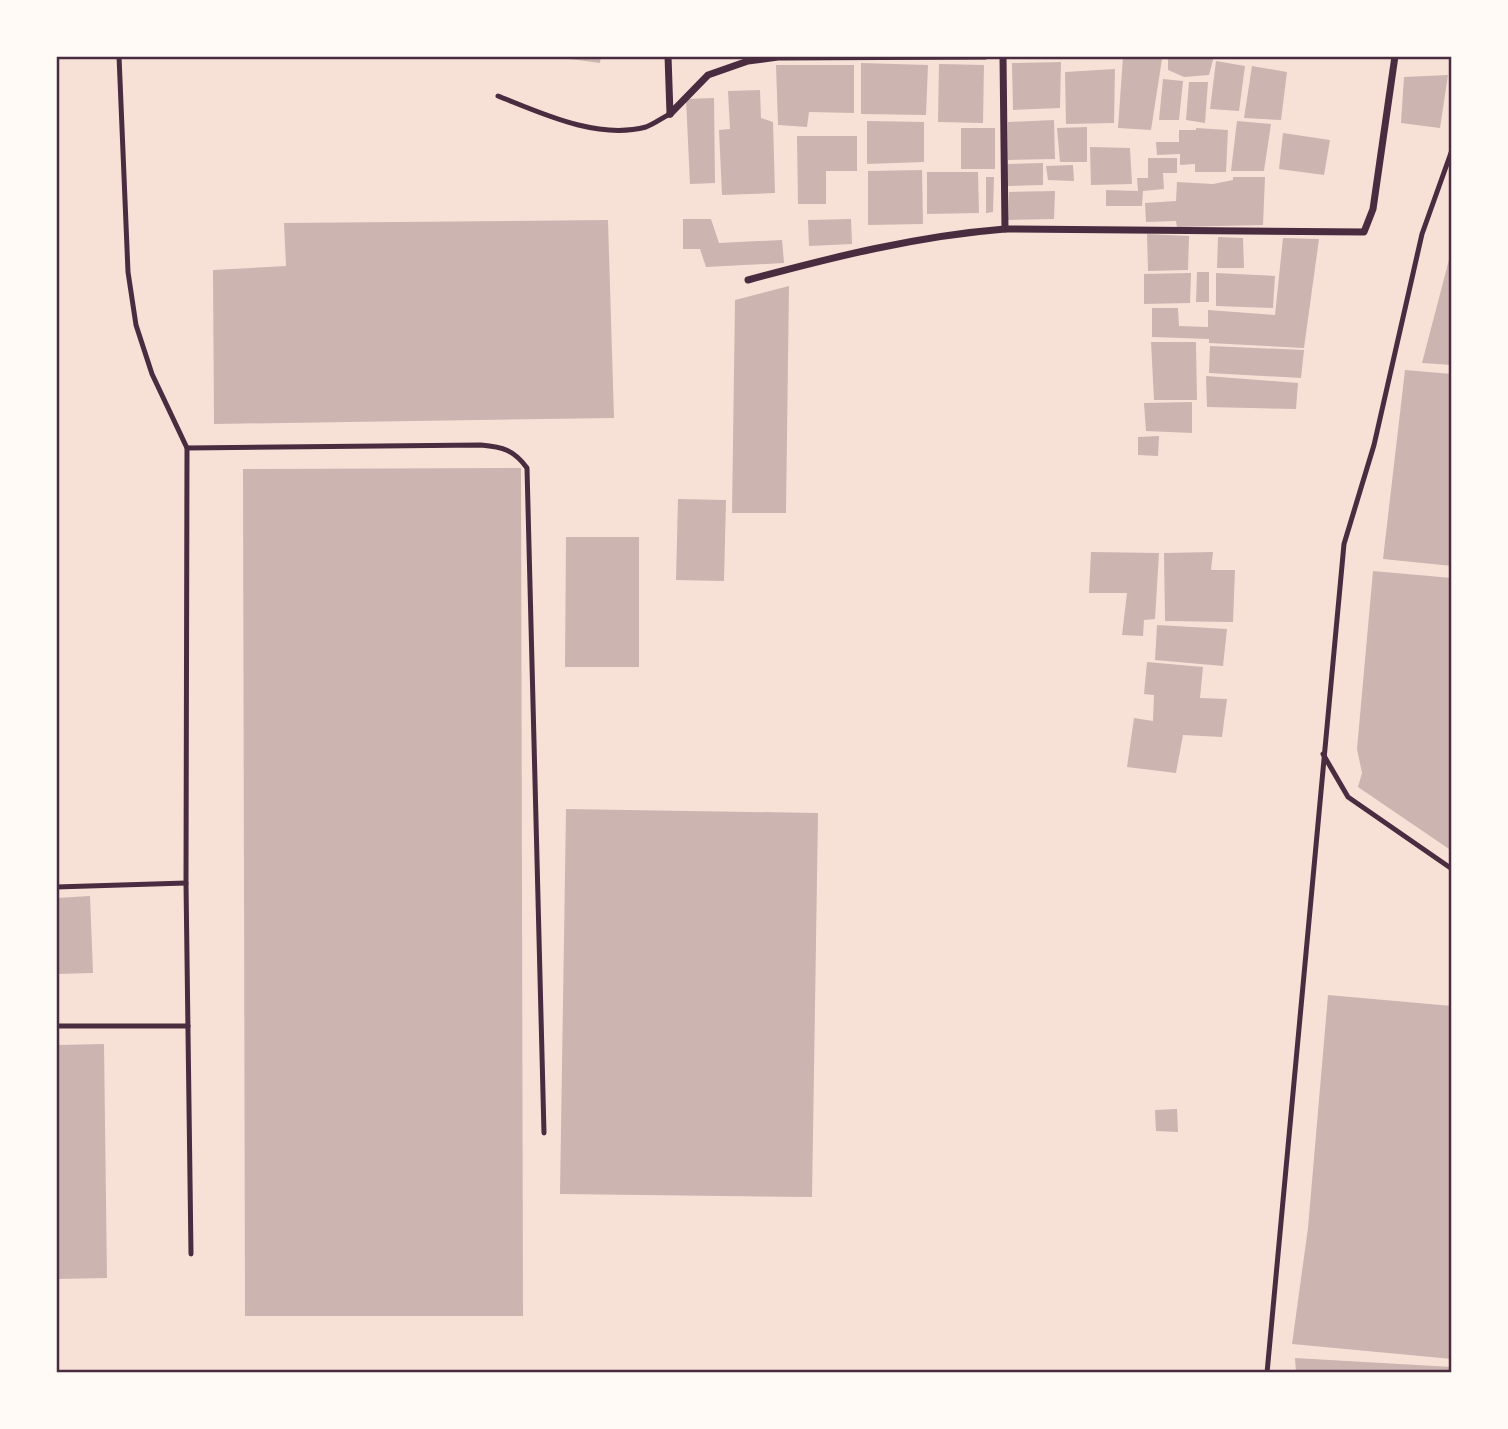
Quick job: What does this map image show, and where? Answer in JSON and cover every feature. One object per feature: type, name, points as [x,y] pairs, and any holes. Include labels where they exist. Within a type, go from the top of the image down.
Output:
[{"type":"street","points":[[668,56],[670,114]]},
{"type":"street","points":[[670,114],[708,75],[748,61],[778,57],[985,56]]},
{"type":"street","points":[[1003,56],[1005,229]]},
{"type":"street","points":[[748,280],[890,245],[957,233],[1005,229],[1364,232],[1373,209],[1395,56]]},
{"type":"lane","points":[[119,56],[128,272],[136,325],[152,374],[187,449],[186,883],[191,1254]]},
{"type":"lane","points":[[498,96],[555,117],[598,128],[646,127],[670,114]]},
{"type":"lane","points":[[1267,1373],[1344,544],[1374,445],[1422,234],[1452,150]]},
{"type":"lane","points":[[187,449],[481,445],[507,449],[517,455],[527,468],[544,1133]]},
{"type":"lane","points":[[1323,754],[1348,797],[1452,869]]},
{"type":"lane","points":[[56,887],[186,883]]},
{"type":"lane","points":[[56,1026],[188,1027]]},
{"type":"building","points":[[547,56],[601,56],[600,63]]},
{"type":"building","points":[[1214,56],[1209,75],[1184,77],[1168,70],[1168,57]]},
{"type":"building","points":[[1123,57],[1162,59],[1151,130],[1118,128]]},
{"type":"building","points":[[1216,61],[1245,66],[1239,111],[1210,109]]},
{"type":"building","points":[[1061,62],[1060,108],[1013,110],[1012,63]]},
{"type":"building","points":[[861,63],[928,65],[926,115],[861,114]]},
{"type":"building","points":[[939,64],[984,65],[983,123],[938,122]]},
{"type":"building","points":[[776,65],[854,65],[854,113],[809,112],[807,127],[778,125]]},
{"type":"building","points":[[1252,66],[1287,72],[1281,120],[1244,118]]},
{"type":"building","points":[[1115,69],[1114,123],[1066,124],[1065,72]]},
{"type":"building","points":[[1448,75],[1440,128],[1401,123],[1404,77]]},
{"type":"building","points":[[1163,79],[1183,81],[1179,120],[1159,120]]},
{"type":"building","points":[[1189,82],[1208,82],[1205,123],[1186,120]]},
{"type":"building","points":[[760,90],[761,118],[773,122],[775,193],[722,195],[719,130],[730,129],[728,91]]},
{"type":"building","points":[[714,98],[715,183],[690,184],[686,99]]},
{"type":"building","points":[[1054,120],[1055,159],[1008,160],[1008,122]]},
{"type":"building","points":[[867,121],[924,122],[924,162],[867,164]]},
{"type":"building","points":[[1237,121],[1271,124],[1264,171],[1231,171]]},
{"type":"building","points":[[1087,127],[1087,162],[1060,162],[1057,128]]},
{"type":"building","points":[[961,128],[995,128],[995,169],[961,169]]},
{"type":"building","points":[[1179,130],[1228,130],[1226,172],[1195,172],[1195,164],[1180,165],[1180,154],[1157,155],[1156,142],[1179,142]]},
{"type":"building","points":[[1283,133],[1330,140],[1324,175],[1279,169]]},
{"type":"building","points":[[797,136],[857,136],[857,171],[826,171],[826,204],[798,204]]},
{"type":"building","points":[[1090,147],[1130,148],[1132,184],[1091,185]]},
{"type":"building","points":[[1148,158],[1177,158],[1177,173],[1163,173],[1164,189],[1143,191],[1142,206],[1106,206],[1106,190],[1138,191],[1137,178],[1148,178]]},
{"type":"building","points":[[1043,163],[1043,185],[1007,186],[1008,164]]},
{"type":"building","points":[[1073,165],[1074,181],[1048,180],[1046,166]]},
{"type":"building","points":[[922,170],[923,224],[868,225],[868,171]]},
{"type":"building","points":[[927,172],[978,172],[979,213],[927,214]]},
{"type":"building","points":[[986,177],[994,177],[993,212],[986,213]]},
{"type":"building","points":[[1233,177],[1265,177],[1263,225],[1177,227],[1176,221],[1146,222],[1145,203],[1176,201],[1177,182],[1213,184],[1233,180]]},
{"type":"building","points":[[1055,191],[1054,219],[1008,220],[1009,192]]},
{"type":"building","points":[[683,219],[711,219],[719,243],[782,240],[784,263],[706,267],[700,249],[683,249]]},
{"type":"building","points":[[851,219],[852,244],[809,246],[808,220]]},
{"type":"building","points":[[608,220],[614,418],[214,424],[213,270],[286,266],[284,223]]},
{"type":"building","points":[[1147,234],[1189,236],[1188,270],[1148,271]]},
{"type":"building","points":[[1218,237],[1243,238],[1244,268],[1217,268]]},
{"type":"building","points":[[1283,238],[1319,239],[1304,348],[1209,343],[1209,339],[1152,337],[1152,308],[1178,308],[1179,326],[1208,327],[1208,310],[1275,315]]},
{"type":"building","points":[[1451,252],[1452,365],[1422,363]]},
{"type":"building","points":[[1197,272],[1209,272],[1209,302],[1196,302]]},
{"type":"building","points":[[1191,273],[1190,303],[1144,304],[1144,274]]},
{"type":"building","points":[[1216,273],[1275,276],[1273,308],[1216,306]]},
{"type":"building","points":[[789,286],[786,513],[732,513],[735,300]]},
{"type":"building","points":[[1151,342],[1196,342],[1197,400],[1154,400]]},
{"type":"building","points":[[1210,346],[1304,350],[1301,378],[1209,373]]},
{"type":"building","points":[[1405,370],[1452,374],[1452,566],[1383,559]]},
{"type":"building","points":[[1206,376],[1298,383],[1296,409],[1207,407]]},
{"type":"building","points":[[1192,402],[1192,433],[1146,431],[1144,403]]},
{"type":"building","points":[[1159,436],[1158,456],[1138,455],[1138,437]]},
{"type":"building","points":[[521,468],[523,1316],[245,1316],[243,469]]},
{"type":"building","points":[[678,499],[726,500],[724,581],[676,580]]},
{"type":"building","points":[[566,537],[639,537],[639,667],[565,667]]},
{"type":"building","points":[[1091,552],[1159,553],[1155,619],[1144,620],[1143,636],[1122,635],[1127,593],[1089,593]]},
{"type":"building","points":[[1213,552],[1211,570],[1235,570],[1233,622],[1165,621],[1164,553]]},
{"type":"building","points":[[1373,571],[1452,578],[1452,851],[1358,787],[1362,773],[1357,749]]},
{"type":"building","points":[[1157,625],[1227,629],[1223,666],[1155,660]]},
{"type":"building","points":[[1147,662],[1203,667],[1200,698],[1227,699],[1222,737],[1183,735],[1176,773],[1127,767],[1134,718],[1153,721],[1154,695],[1144,694]]},
{"type":"building","points":[[566,809],[818,813],[812,1197],[560,1194]]},
{"type":"building","points":[[90,896],[93,973],[56,974],[56,898]]},
{"type":"building","points":[[1328,995],[1452,1006],[1452,1359],[1292,1344],[1308,1228]]},
{"type":"building","points":[[104,1044],[107,1278],[56,1279],[56,1045]]},
{"type":"building","points":[[1177,1109],[1178,1132],[1156,1131],[1155,1110]]},
{"type":"building","points":[[1295,1358],[1452,1367],[1452,1373],[1296,1373]]}]
